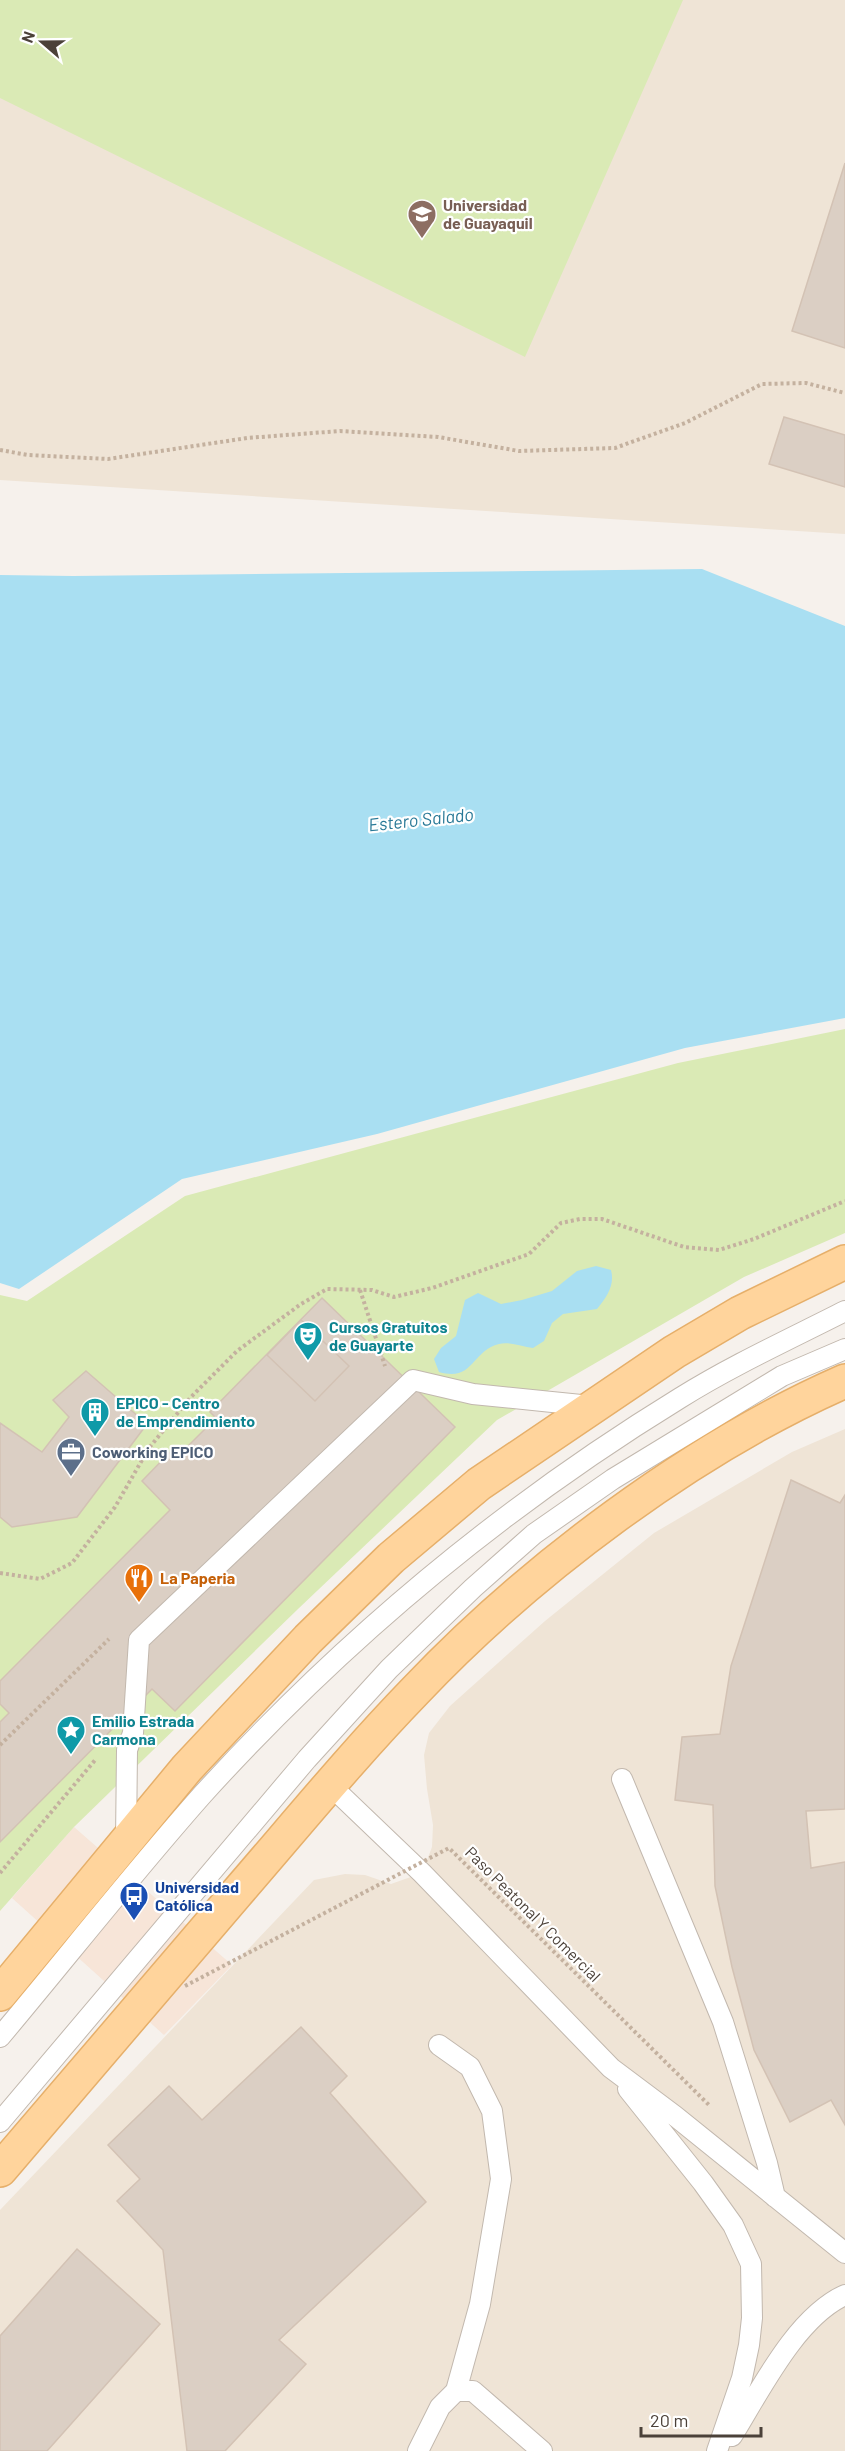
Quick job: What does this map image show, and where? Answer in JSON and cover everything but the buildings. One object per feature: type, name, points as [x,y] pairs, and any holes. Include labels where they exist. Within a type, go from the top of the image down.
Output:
[{"type":"main road","points":[[0,1994],[186,1768],[308,1639],[391,1558],[479,1484],[591,1406],[674,1352],[740,1313],[845,1262]]},
{"type":"main road","points":[[0,2170],[330,1785],[416,1690],[501,1610],[559,1560],[643,1497],[717,1449],[800,1401],[845,1381]]},
{"type":"lane","points":[[0,2037],[204,1794],[280,1715],[372,1627],[511,1513],[584,1460],[682,1396],[845,1311]]},
{"type":"lane","points":[[0,2122],[307,1759],[389,1670],[473,1588],[534,1534],[613,1479],[782,1376],[845,1349]]},
{"type":"lane","points":[[126,1842],[128,1750],[133,1733],[139,1640],[413,1380],[473,1394],[591,1406]]},
{"type":"lane","points":[[622,1779],[723,2022],[775,2197]]},
{"type":"lane","points":[[330,1785],[422,1873],[611,2068],[728,2216],[751,2264],[752,2318],[740,2387],[717,2451]]},
{"type":"lane","points":[[418,2451],[440,2407],[456,2391],[480,2304],[501,2179],[492,2111],[470,2067],[439,2045]]},
{"type":"lane","points":[[611,2068],[675,2116],[845,2253]]},
{"type":"lane","points":[[723,2451],[798,2334],[825,2307],[845,2295]]},
{"type":"lane","points":[[456,2391],[473,2391],[542,2451]]},
{"type":"path","points":[[0,450],[108,459],[247,438],[340,431],[438,437],[519,452],[615,448],[684,423],[762,384],[806,383],[845,393]]},
{"type":"path","points":[[0,1573],[40,1579],[72,1563],[115,1507],[149,1448],[190,1398],[237,1351],[301,1304],[327,1289],[372,1290],[394,1297],[432,1288],[529,1254],[561,1222],[580,1219],[602,1219],[684,1247],[719,1250],[754,1239],[845,1201]]},
{"type":"path","points":[[360,1290],[387,1371]]},
{"type":"path","points":[[0,1873],[51,1815],[134,1713]]},
{"type":"path","points":[[0,1745],[20,1724]]},
{"type":"path","name":"Paso Peatonal Y Comercial","points":[[185,1986],[449,1848],[710,2106]]},
{"type":"shaded area","name":"Universidad de Guayaquil","points":[[0,0],[845,0],[845,534],[0,480]]},
{"type":"shaded area","points":[[845,1429],[845,2451],[0,2451],[0,2210],[314,1880],[345,1874],[365,1875],[391,1884],[422,1873],[432,1847],[433,1825],[424,1755],[429,1733],[450,1706],[545,1621],[654,1533],[792,1452]]},
{"type":"shaded area","points":[[74,1827],[232,1965],[164,2035],[12,1898]]},
{"type":"green space","points":[[0,0],[683,0],[525,357],[0,98]]},
{"type":"green space","points":[[845,1029],[845,1233],[744,1277],[497,1420],[74,1827],[0,1911],[0,1295],[27,1301],[185,1196],[678,1063]]},
{"type":"water","name":"Estero Salado","points":[[702,569],[845,626],[845,1018],[685,1048],[377,1134],[182,1179],[19,1289],[0,1283],[0,575]]},
{"type":"water","points":[[596,1266],[611,1270],[612,1275],[609,1291],[597,1309],[563,1314],[552,1323],[544,1341],[533,1348],[499,1344],[483,1353],[459,1373],[439,1372],[434,1359],[441,1348],[456,1336],[465,1300],[478,1293],[501,1304],[522,1300],[552,1291],[577,1271]]},
{"type":"place","name":"Universidad de Guayaquil","points":[[422,240]]},
{"type":"place","name":"Cursos Gratuitos de Guayarte","points":[[308,1362]]},
{"type":"place","name":"EPICO - Centro de Emprendimiento","points":[[95,1438]]},
{"type":"place","name":"Coworking EPICO","points":[[71,1478]]},
{"type":"place","name":"La Paperia","points":[[139,1604]]},
{"type":"place","name":"Emilio Estrada Carmona","points":[[71,1756]]},
{"type":"place","name":"Universidad Católica","points":[[134,1922]]}]
